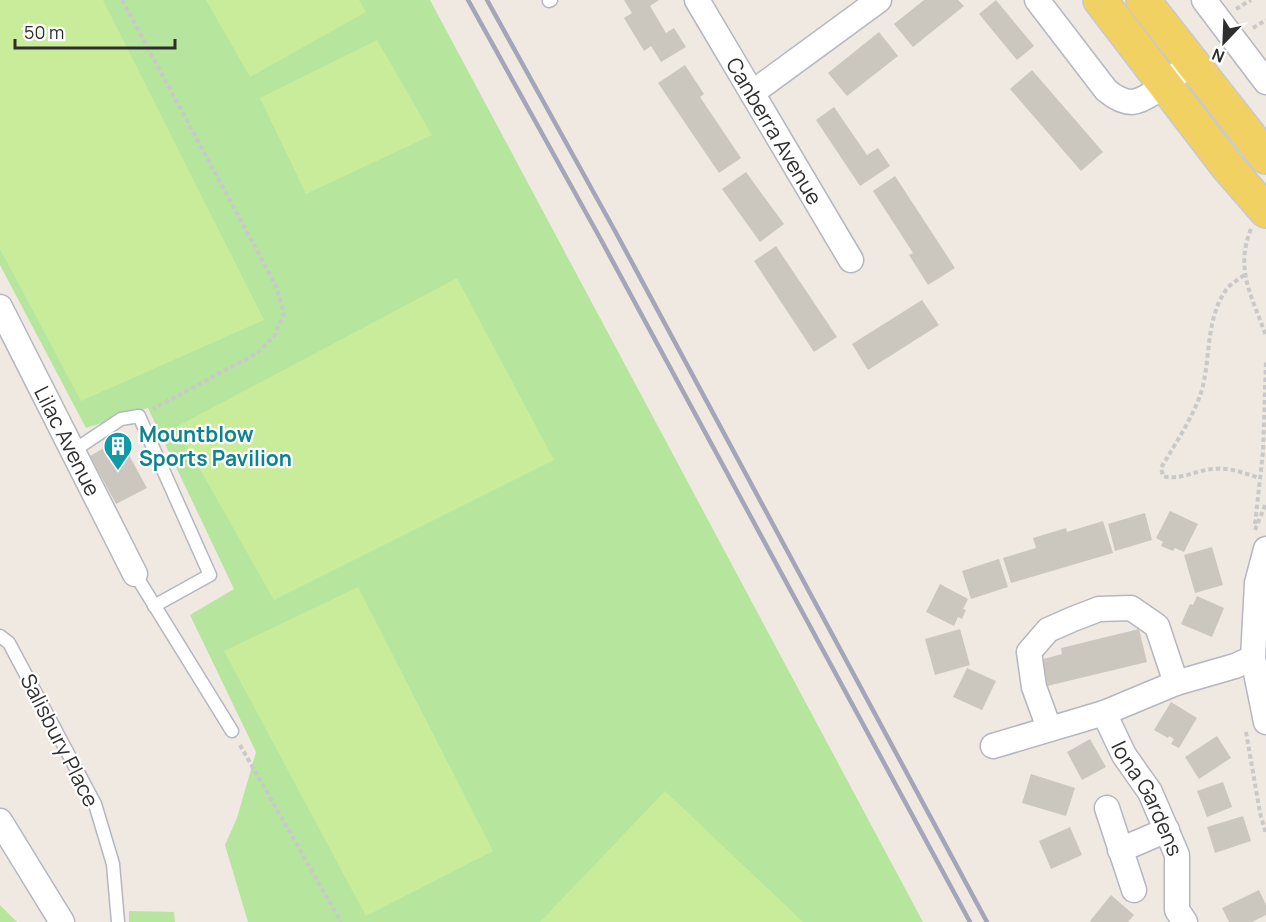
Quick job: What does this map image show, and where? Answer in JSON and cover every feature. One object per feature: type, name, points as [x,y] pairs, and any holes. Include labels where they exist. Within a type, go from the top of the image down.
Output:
[{"type":"main road","points":[[1100,0],[1227,166],[1262,216]]},
{"type":"main road","points":[[1143,0],[1266,157]]},
{"type":"street","name":"Canberra Avenue","points":[[697,0],[852,260]]},
{"type":"street","points":[[752,93],[879,0]]},
{"type":"street","points":[[1037,0],[1106,90],[1116,98],[1129,102],[1142,100],[1191,63]]},
{"type":"street","points":[[1204,0],[1266,82]]},
{"type":"street","name":"Lilac Avenue","points":[[0,307],[135,574]]},
{"type":"street","points":[[1264,543],[1257,583],[1253,658],[1266,722]]},
{"type":"street","points":[[1049,729],[1034,687],[1029,652],[1048,630],[1099,609],[1131,608],[1157,626],[1176,683]]},
{"type":"street","points":[[993,746],[1104,713],[1176,683],[1235,666],[1253,658]]},
{"type":"street","name":"Iona Gardens","points":[[1104,713],[1124,755],[1150,792],[1177,855],[1177,910],[1185,922]]},
{"type":"street","points":[[1107,808],[1134,890]]},
{"type":"street","points":[[0,821],[62,922]]},
{"type":"street","points":[[1120,849],[1167,830]]},
{"type":"lane","points":[[73,451],[120,419],[140,416],[210,575],[154,606]]},
{"type":"lane","points":[[135,574],[232,731]]},
{"type":"lane","name":"Salisbury Place","points":[[0,636],[9,643],[95,804],[113,864],[118,922]]},
{"type":"path","points":[[122,0],[276,286],[284,314],[274,336],[258,353],[140,416]]},
{"type":"path","points":[[1262,216],[1251,229],[1244,245],[1244,275],[1250,298],[1266,336]]},
{"type":"path","points":[[1244,275],[1227,289],[1215,312],[1207,371],[1200,396],[1161,468],[1163,476],[1172,479],[1192,472],[1215,468],[1234,470],[1259,478]]},
{"type":"path","points":[[1264,543],[1255,528],[1263,452],[1266,360]]},
{"type":"path","points":[[232,731],[341,922]]},
{"type":"green space","points":[[0,0],[430,0],[923,922],[248,922],[225,845],[237,818],[256,752],[190,615],[234,589],[148,408],[86,428],[0,265]]},
{"type":"green space","points":[[0,0],[103,0],[264,320],[81,401],[0,249]]},
{"type":"green space","points":[[206,0],[359,0],[366,12],[250,77]]},
{"type":"green space","points":[[377,40],[432,135],[306,194],[260,98]]},
{"type":"green space","points":[[457,278],[554,460],[274,600],[176,427]]},
{"type":"green space","points":[[358,587],[493,851],[366,916],[224,651]]},
{"type":"green space","points":[[665,791],[803,922],[540,922]]},
{"type":"green space","points":[[0,905],[17,922],[0,922]]},
{"type":"green space","points":[[129,911],[174,912],[175,922],[129,922]]},
{"type":"building","points":[[624,0],[659,0],[650,6],[666,33],[674,28],[686,47],[661,62],[651,46],[644,51],[624,18],[632,13]]},
{"type":"building","points":[[924,0],[958,0],[964,6],[913,47],[894,24]]},
{"type":"building","points":[[996,0],[1034,46],[1017,60],[979,14]]},
{"type":"building","points":[[879,32],[898,56],[847,96],[828,73]]},
{"type":"building","points":[[685,65],[704,94],[700,97],[741,158],[719,173],[658,83]]},
{"type":"building","points":[[1032,70],[1103,152],[1081,171],[1010,89]]},
{"type":"building","points":[[834,107],[867,155],[878,148],[890,166],[860,186],[816,120]]},
{"type":"building","points":[[746,172],[784,224],[760,242],[722,189]]},
{"type":"building","points":[[895,176],[955,268],[928,285],[909,255],[913,253],[873,191]]},
{"type":"building","points":[[776,246],[837,337],[814,352],[754,261]]},
{"type":"building","points":[[922,300],[939,325],[868,370],[852,344]]},
{"type":"building","name":"Mountblow Sports Pavilion","points":[[120,439],[147,488],[116,504],[90,456]]},
{"type":"building","points":[[1170,511],[1198,524],[1184,552],[1175,548],[1173,551],[1161,546],[1163,542],[1156,538]]},
{"type":"building","points":[[1145,513],[1152,540],[1115,551],[1108,524]]},
{"type":"building","points":[[1103,521],[1113,553],[1011,583],[1003,558],[1036,548],[1033,538],[1066,528],[1067,532]]},
{"type":"building","points":[[1212,547],[1223,585],[1195,593],[1184,555]]},
{"type":"building","points":[[999,559],[1008,587],[971,599],[962,571]]},
{"type":"building","points":[[940,584],[968,599],[963,609],[966,610],[962,619],[958,617],[954,626],[926,612]]},
{"type":"building","points":[[1197,596],[1224,608],[1212,637],[1181,624],[1190,604],[1193,605]]},
{"type":"building","points":[[960,629],[970,665],[935,675],[925,639]]},
{"type":"building","points":[[1139,629],[1147,662],[1043,687],[1036,661],[1062,654],[1061,648]]},
{"type":"building","points":[[967,668],[996,681],[982,710],[953,697]]},
{"type":"building","points":[[1171,702],[1197,718],[1179,748],[1171,744],[1174,739],[1154,730]]},
{"type":"building","points":[[1217,736],[1231,758],[1199,779],[1185,757]]},
{"type":"building","points":[[1090,739],[1106,767],[1082,780],[1067,752]]},
{"type":"building","points":[[1031,774],[1075,788],[1066,816],[1022,803]]},
{"type":"building","points":[[1223,782],[1232,807],[1207,817],[1197,791]]},
{"type":"building","points":[[1243,816],[1251,841],[1215,853],[1207,827]]},
{"type":"building","points":[[1070,827],[1082,855],[1051,869],[1039,841]]},
{"type":"building","points":[[1259,890],[1266,905],[1266,915],[1252,922],[1229,922],[1222,908]]},
{"type":"building","points":[[1111,895],[1134,915],[1128,922],[1091,922],[1090,921]]},
{"type":"railway","points":[[468,0],[600,238],[970,922]]},
{"type":"railway","points":[[487,0],[615,231],[987,922]]},
{"type":"place","name":"Mountblow Sports Pavilion","points":[[118,472]]}]
